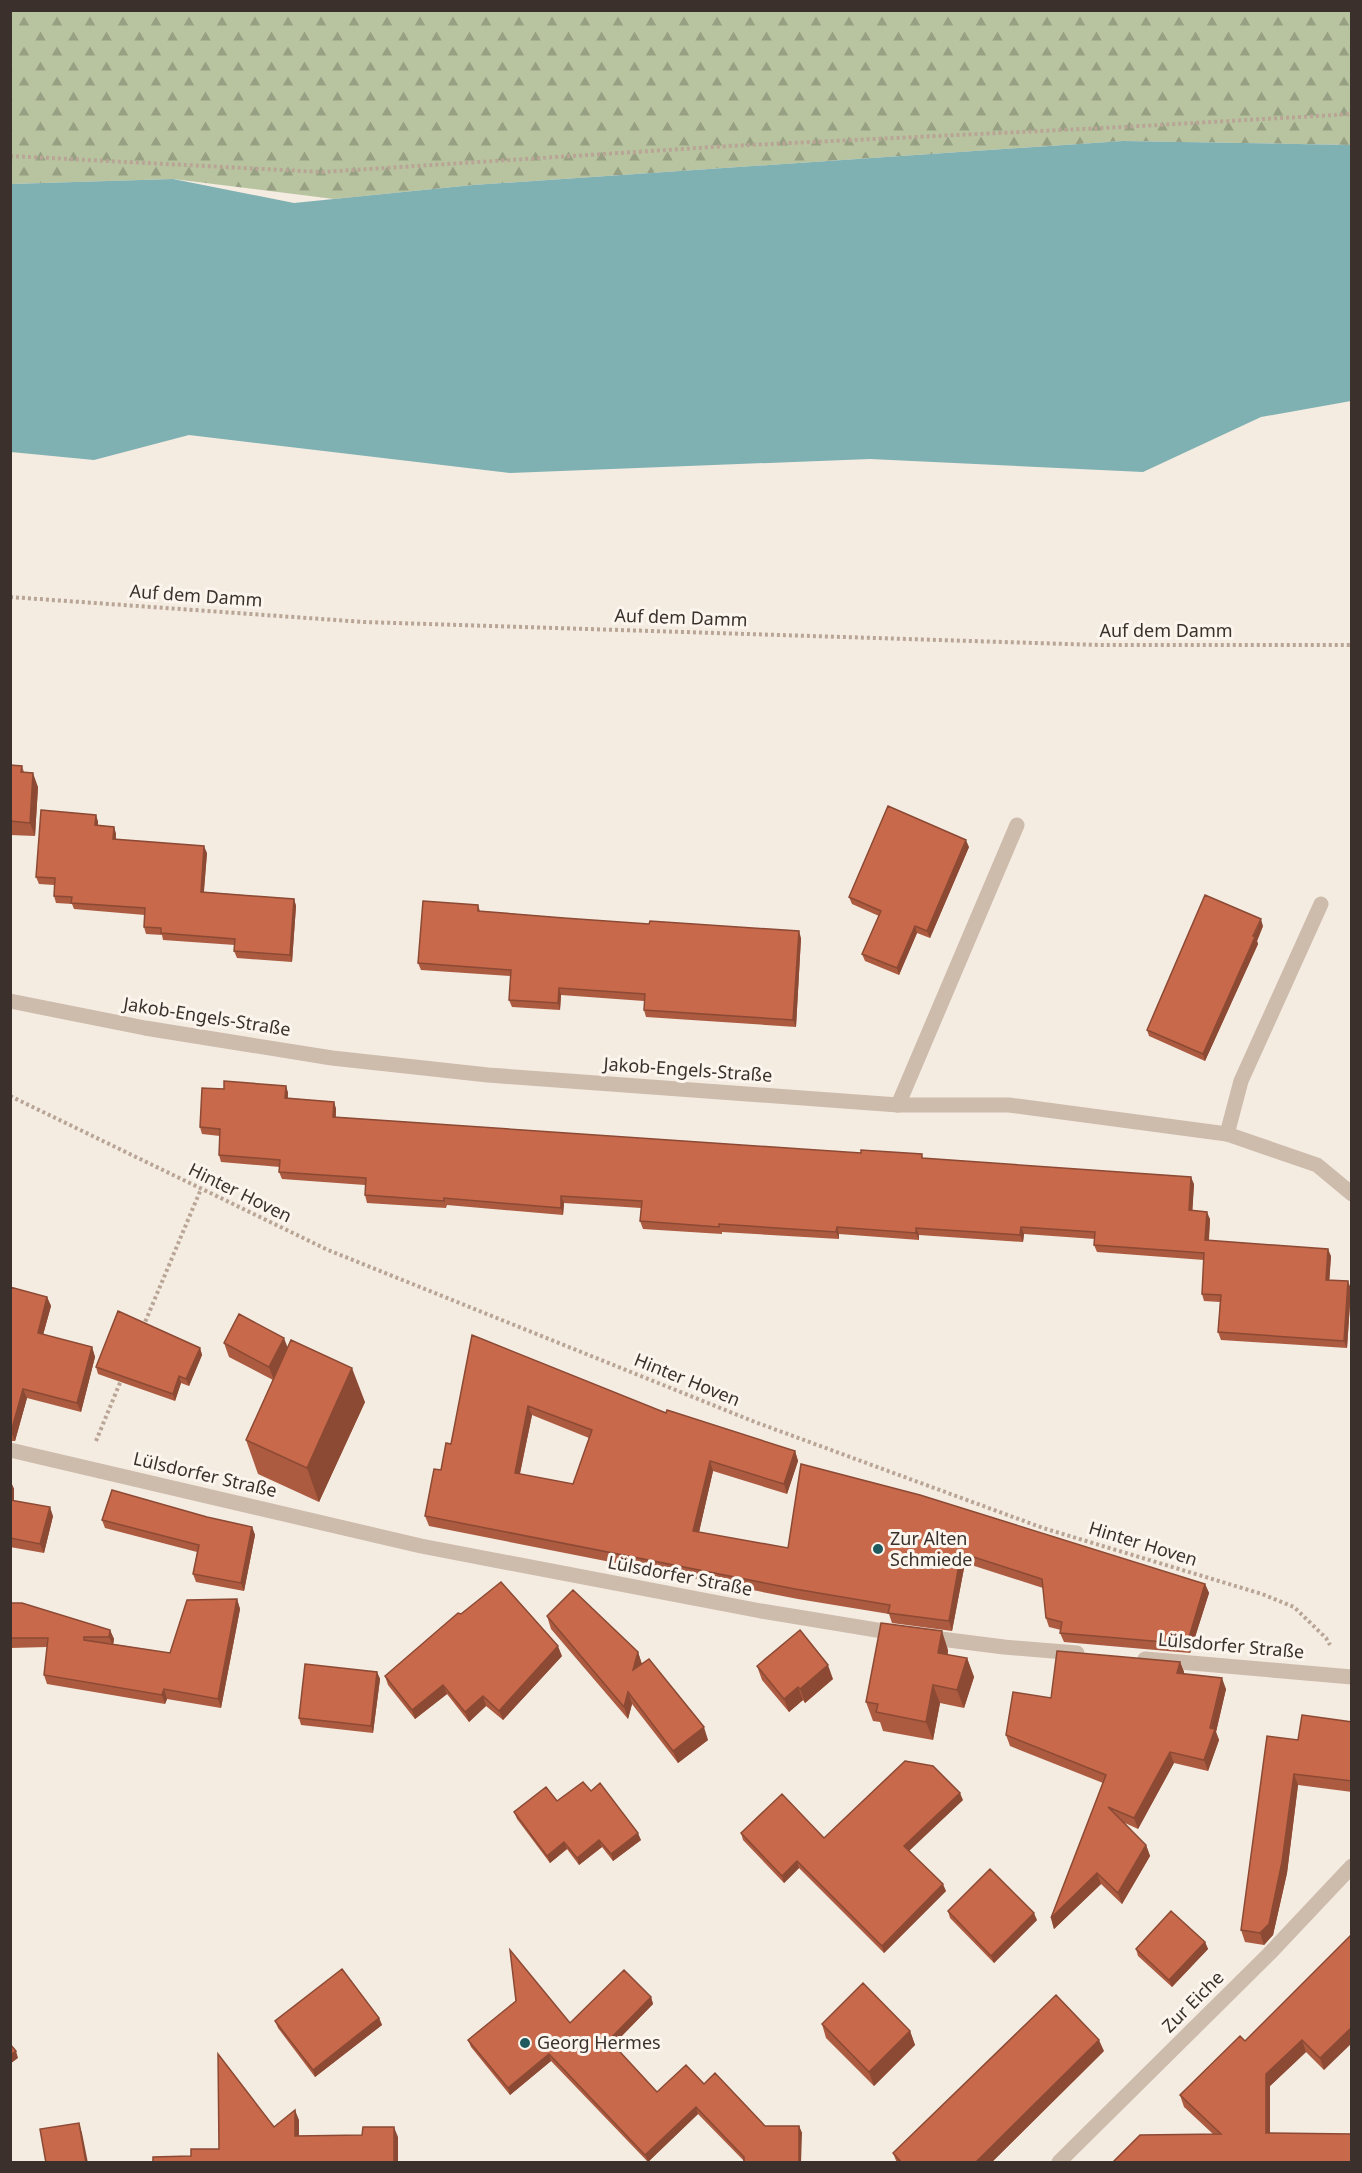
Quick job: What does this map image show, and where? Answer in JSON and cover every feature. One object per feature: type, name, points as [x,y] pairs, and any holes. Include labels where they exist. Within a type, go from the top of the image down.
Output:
[{"type":"street","points":[[898,1105],[1017,825]]},
{"type":"street","points":[[1227,1134],[1241,1081],[1321,904]]},
{"type":"street","name":"Jakob-Engels-Straße","points":[[10,1001],[145,1028],[332,1058],[488,1075],[898,1105],[1009,1106],[1227,1134],[1317,1165],[1352,1194]]},
{"type":"street","name":"Lülsdorfer Straße","points":[[10,1450],[421,1546],[761,1611],[893,1633],[1004,1647],[1086,1654]]},
{"type":"street","name":"Lülsdorfer Straße","points":[[1133,1658],[1348,1676]]},
{"type":"street","name":"Zur Eiche","points":[[1059,2163],[1269,1954],[1352,1866]]},
{"type":"path","points":[[10,156],[322,172],[729,146],[1352,114]]},
{"type":"path","name":"Auf dem Damm","points":[[10,597],[375,622],[1100,645],[1352,645]]},
{"type":"path","name":"Hinter Hoven","points":[[10,1096],[328,1250],[755,1422],[1043,1528],[1262,1594],[1294,1607],[1326,1638],[1348,1676]]},
{"type":"path","points":[[143,1328],[201,1189]]},
{"type":"path","points":[[85,1467],[125,1371]]},
{"type":"green space","points":[[10,11],[1351,11],[1351,145],[1123,141],[473,185],[334,199],[173,179],[11,184]]},
{"type":"water","points":[[1123,141],[1351,145],[1351,401],[1261,417],[1143,472],[870,459],[510,473],[189,435],[94,460],[11,452],[11,184],[173,179],[294,203],[473,185]]},
{"type":"building","points":[[10,765],[22,766],[21,772],[33,773],[30,823],[10,821]]},
{"type":"building","points":[[888,806],[966,840],[927,931],[915,926],[897,968],[862,954],[881,911],[849,897]]},
{"type":"building","points":[[41,810],[96,815],[95,825],[114,827],[113,839],[204,846],[201,892],[294,899],[290,955],[234,951],[235,939],[161,933],[161,928],[144,927],[145,908],[71,903],[72,897],[54,896],[55,878],[36,877]]},
{"type":"building","points":[[1205,895],[1261,919],[1203,1054],[1147,1030]]},
{"type":"building","points":[[423,901],[478,905],[478,911],[564,918],[799,931],[793,1020],[644,1010],[645,994],[559,988],[558,1003],[509,1000],[511,970],[418,963]]},
{"type":"building","points":[[224,1081],[286,1086],[285,1098],[334,1102],[333,1117],[861,1153],[861,1150],[922,1154],[922,1158],[1191,1177],[1189,1210],[1207,1212],[1205,1240],[1328,1249],[1326,1280],[1348,1281],[1344,1341],[1218,1332],[1221,1295],[1202,1294],[1204,1253],[1094,1245],[1095,1232],[1021,1227],[1020,1235],[916,1228],[916,1233],[837,1227],[836,1232],[719,1224],[719,1227],[640,1221],[642,1201],[561,1196],[561,1208],[444,1198],[444,1201],[365,1195],[366,1178],[279,1172],[280,1160],[219,1155],[220,1129],[200,1127],[202,1088],[224,1089]]},
{"type":"building","points":[[10,1287],[47,1297],[38,1333],[92,1347],[77,1403],[23,1389],[11,1432],[10,1432]]},
{"type":"building","points":[[118,1311],[200,1348],[186,1379],[179,1376],[173,1394],[96,1367]]},
{"type":"building","points":[[239,1314],[284,1338],[269,1367],[224,1343]]},
{"type":"building","points":[[472,1335],[666,1413],[667,1410],[795,1451],[784,1484],[710,1461],[693,1531],[788,1548],[801,1464],[920,1495],[1205,1584],[1187,1644],[1060,1633],[1062,1622],[1046,1618],[1042,1579],[961,1553],[949,1621],[888,1613],[890,1605],[795,1589],[425,1516],[434,1469],[441,1470],[446,1443],[451,1444]],"holes":[[[528,1406],[592,1430],[573,1484],[515,1473]]]},
{"type":"building","points":[[291,1340],[352,1368],[307,1468],[246,1440]]},
{"type":"building","points":[[112,1490],[207,1517],[252,1527],[241,1583],[193,1574],[199,1545],[102,1520]]},
{"type":"building","points":[[10,1500],[50,1507],[40,1544],[10,1538]]},
{"type":"building","points":[[501,1582],[558,1646],[499,1711],[483,1696],[465,1712],[443,1685],[412,1710],[385,1676],[458,1613],[461,1614]]},
{"type":"building","points":[[573,1590],[638,1652],[633,1670],[649,1659],[704,1727],[673,1751],[628,1692],[624,1707],[547,1616]]},
{"type":"building","points":[[237,1599],[218,1699],[164,1689],[162,1695],[44,1675],[48,1638],[10,1638],[10,1603],[22,1603],[110,1630],[109,1637],[84,1637],[84,1640],[170,1653],[187,1600]]},
{"type":"building","points":[[881,1623],[942,1631],[938,1653],[967,1658],[957,1690],[933,1685],[926,1722],[876,1712],[878,1704],[866,1702]]},
{"type":"building","points":[[800,1630],[828,1665],[800,1689],[798,1687],[784,1699],[757,1666]]},
{"type":"building","points":[[1057,1651],[1180,1662],[1177,1673],[1222,1678],[1210,1728],[1215,1729],[1204,1760],[1170,1752],[1134,1818],[1108,1807],[1146,1845],[1118,1893],[1097,1873],[1051,1918],[1106,1775],[1006,1735],[1013,1692],[1051,1698]]},
{"type":"building","points":[[305,1664],[377,1672],[371,1726],[299,1718]]},
{"type":"building","points":[[1302,1715],[1352,1722],[1352,1781],[1294,1774],[1282,1862],[1269,1924],[1260,1933],[1241,1930],[1267,1736],[1298,1740]]},
{"type":"building","points":[[905,1761],[933,1766],[960,1793],[904,1846],[943,1884],[882,1946],[797,1861],[782,1876],[741,1833],[782,1794],[824,1838]]},
{"type":"building","points":[[583,1782],[591,1791],[600,1783],[638,1833],[611,1854],[599,1840],[577,1858],[564,1842],[547,1856],[514,1812],[546,1787],[557,1801]]},
{"type":"building","points":[[990,1869],[1034,1913],[991,1956],[948,1911]]},
{"type":"building","points":[[1171,1911],[1205,1942],[1169,1980],[1136,1949]]},
{"type":"building","points":[[1352,1934],[1352,2027],[1320,2058],[1302,2040],[1266,2074],[1266,2133],[1352,2134],[1352,2163],[1112,2163],[1140,2135],[1221,2134],[1180,2095],[1240,2036],[1245,2041]]},
{"type":"building","points":[[510,1950],[570,2023],[624,1970],[651,1997],[609,2040],[657,2092],[686,2065],[704,2084],[715,2073],[765,2126],[799,2126],[799,2163],[744,2163],[744,2157],[696,2107],[645,2155],[549,2054],[508,2088],[468,2040],[516,2001]]},
{"type":"building","points":[[342,1969],[379,2018],[313,2070],[275,2021]]},
{"type":"building","points":[[863,1983],[910,2031],[869,2072],[822,2024]]},
{"type":"building","points":[[1056,1995],[1099,2040],[975,2163],[902,2163],[893,2153]]},
{"type":"building","points":[[10,2044],[16,2051],[10,2055]]},
{"type":"building","points":[[218,2054],[274,2127],[295,2110],[295,2136],[362,2135],[363,2127],[394,2127],[394,2163],[152,2163],[153,2157],[191,2156],[191,2149],[219,2149]]},
{"type":"building","points":[[79,2123],[86,2163],[46,2163],[40,2129]]},
{"type":"place","name":"Zur Alten Schmiede","points":[[878,1549]]},
{"type":"place","name":"Georg Hermes","points":[[525,2043]]}]
